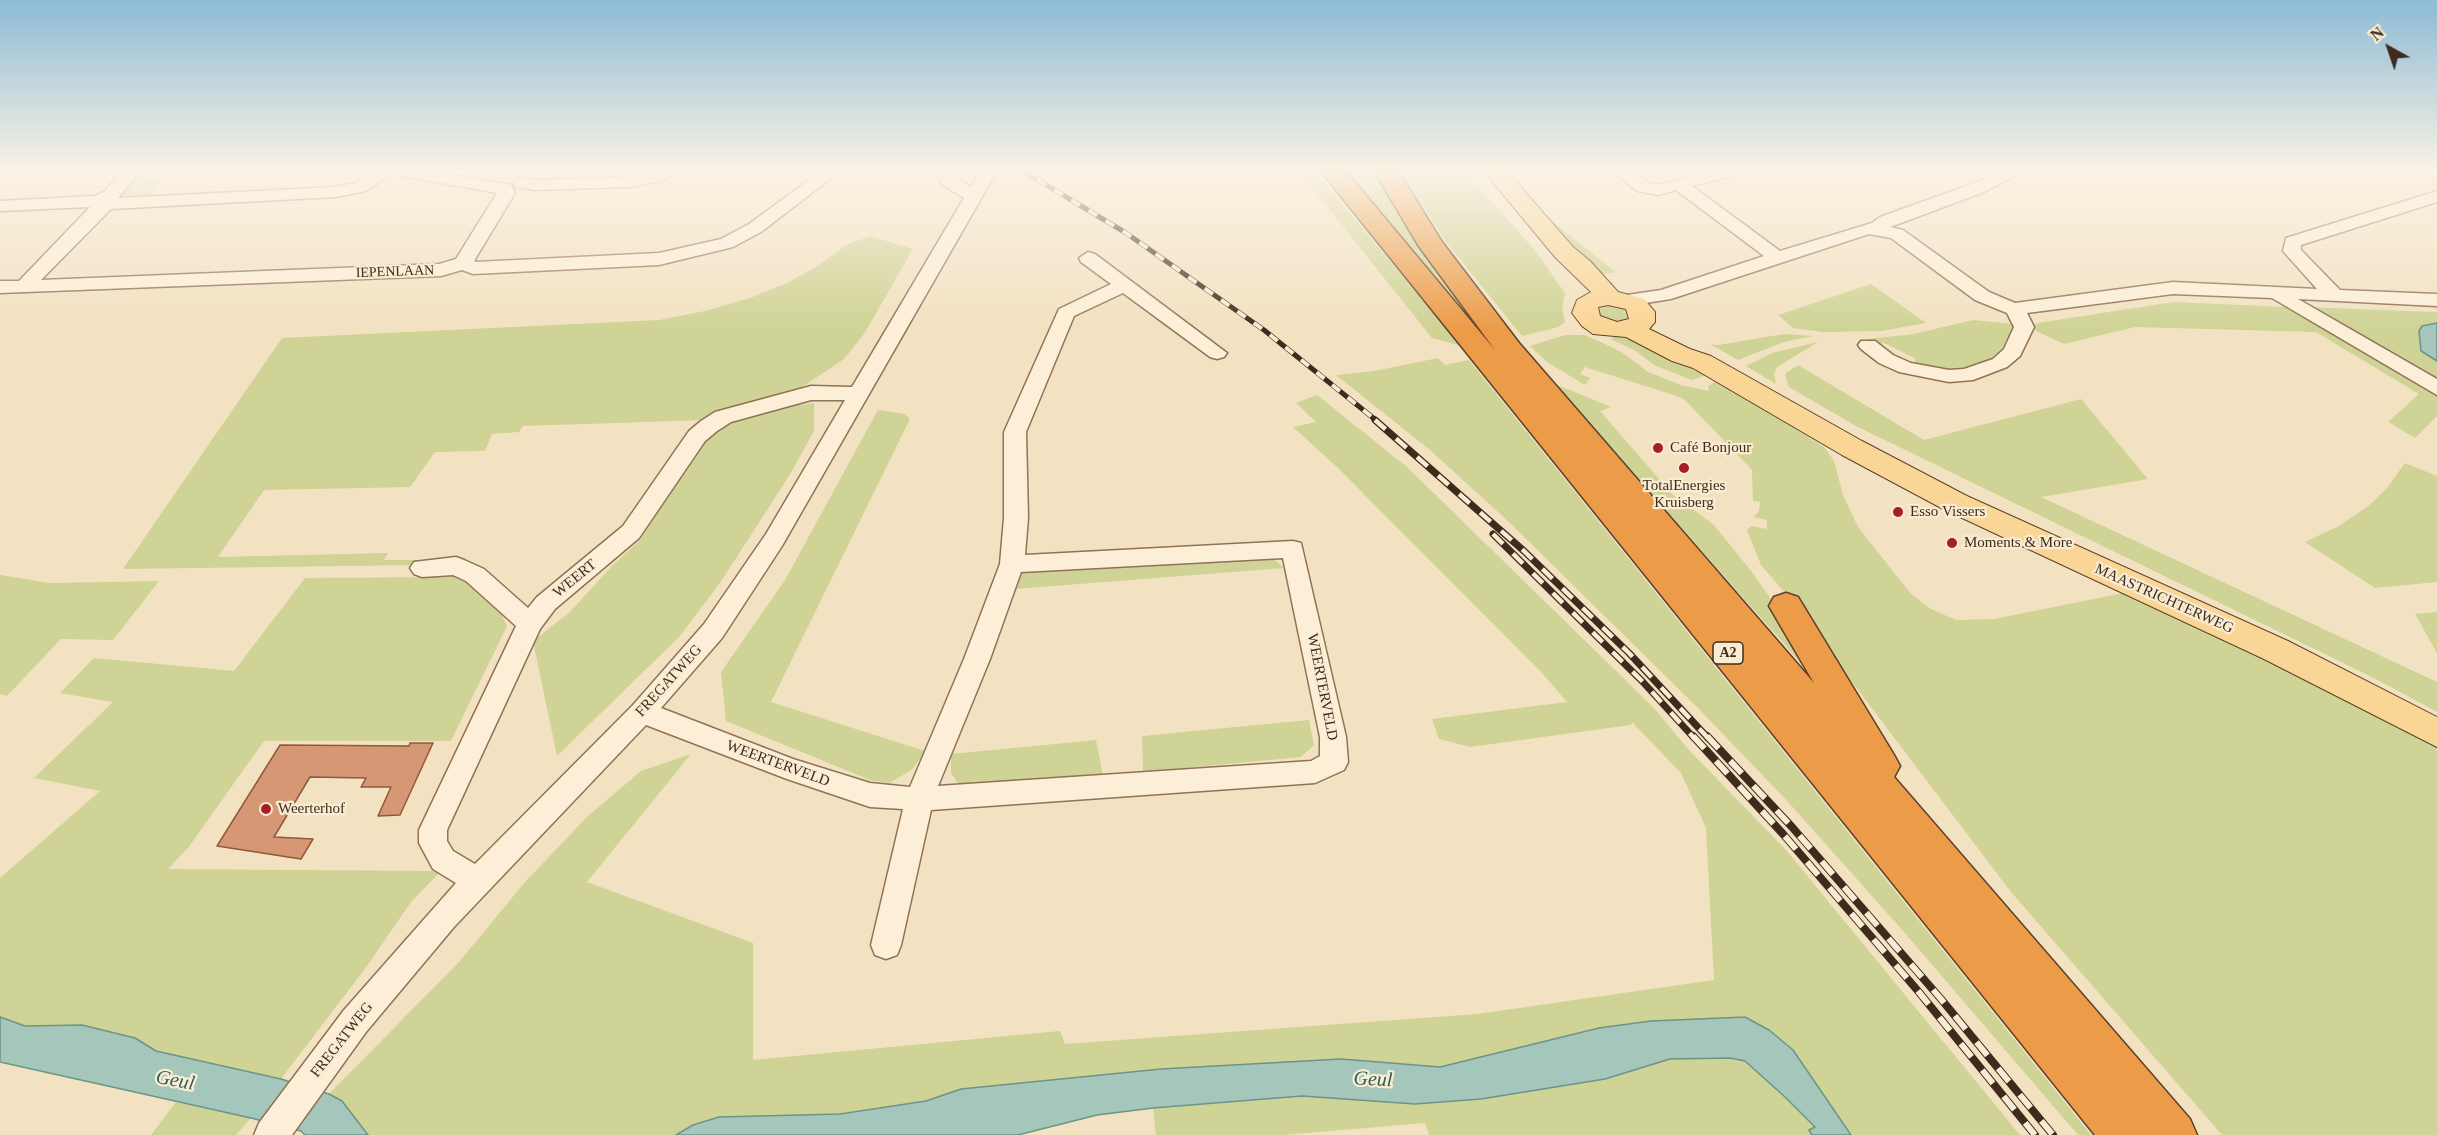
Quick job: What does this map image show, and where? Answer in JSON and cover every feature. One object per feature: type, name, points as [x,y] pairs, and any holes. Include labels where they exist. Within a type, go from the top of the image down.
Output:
[{"type":"highway","name":"A2","points":[[1375,222],[2126,1135]]},
{"type":"highway","name":"A2","points":[[1418,222],[1436,252],[1509,349],[2174,1135]]},
{"type":"highway","name":"A2","points":[[1509,349],[1569,383]]},
{"type":"highway","name":"A2","points":[[1786,606],[1852,715],[1918,832]]},
{"type":"main road","name":"MAASTRICHTERWEG","points":[[1541,222],[1564,252],[1570,268],[1681,355],[1702,362],[1920,484],[2006,527],[2276,650],[2437,733]]},
{"type":"street","points":[[24,286],[86,222]]},
{"type":"street","points":[[463,263],[488,222]]},
{"type":"street","name":"IEPENLAAN","points":[[0,287],[441,270],[463,263],[473,268],[659,259],[727,243],[763,222]]},
{"type":"street","name":"FREGATWEG","points":[[270,1135],[408,956],[476,880],[642,712],[688,662],[736,600],[860,394],[958,222]]},
{"type":"street","points":[[1731,222],[1778,257]]},
{"type":"street","points":[[1877,228],[1885,222]]},
{"type":"street","points":[[2334,295],[2292,250],[2290,245],[2292,242],[2355,222]]},
{"type":"street","points":[[1624,309],[1658,302],[1664,295],[1860,229],[1877,228],[1897,234],[1991,301],[2014,309],[2150,289],[2275,291],[2437,300]]},
{"type":"street","points":[[1088,258],[1217,353]]},
{"type":"street","points":[[886,945],[919,799],[977,659],[1012,564],[1016,518],[1015,432],[1066,314],[1123,285]]},
{"type":"street","points":[[2275,291],[2292,304],[2437,388]]},
{"type":"street","points":[[1868,345],[1886,359],[1906,368],[1949,376],[1966,375],[2000,363],[2013,352],[2025,327],[2014,309]]},
{"type":"street","name":"WEERT","points":[[476,880],[443,860],[433,843],[433,831],[530,624],[546,603],[631,532],[697,436],[709,426],[723,417],[811,393],[860,394]]},
{"type":"street","name":"WEERTERVELD","points":[[642,712],[787,768],[870,795],[919,799],[1315,772],[1335,762],[1332,737],[1293,549],[1012,564]]},
{"type":"street","points":[[422,568],[456,566],[475,574],[530,624]]},
{"type":"green space","points":[[1339,222],[1357,222],[1461,346],[1432,338]]},
{"type":"green space","points":[[1387,222],[1406,222],[1494,345],[1490,346]]},
{"type":"green space","points":[[1433,222],[1510,222],[1537,253],[1565,293],[1562,309],[1565,322],[1558,327],[1522,336],[1446,242]]},
{"type":"green space","points":[[1552,222],[1615,272],[1595,276]]},
{"type":"green space","points":[[870,236],[913,249],[864,334],[844,359],[799,389],[707,420],[523,426],[519,432],[492,434],[485,451],[435,452],[410,487],[264,490],[218,557],[388,553],[384,560],[421,560],[418,565],[123,569],[282,338],[659,320],[705,311],[750,298],[787,283],[819,265],[848,244]]},
{"type":"green space","points":[[1871,284],[1926,323],[1881,331],[1823,332],[1793,328],[1778,315]]},
{"type":"green space","points":[[2173,302],[2288,307],[2437,395],[2437,416],[2415,438],[2388,422],[2419,394],[2316,332],[2135,327],[2064,344],[2030,328],[2038,323]]},
{"type":"green space","points":[[1604,303],[1627,307],[1631,318],[1620,324],[1600,319],[1597,307]]},
{"type":"green space","points":[[2307,307],[2437,312],[2437,323],[2422,326],[2419,337],[2427,353],[2437,361],[2437,383]]},
{"type":"green space","points":[[1973,320],[2014,324],[2012,337],[2010,344],[1994,360],[1964,370],[1947,371],[1913,366],[1916,359],[1884,343],[1873,345],[1868,339],[1914,334]]},
{"type":"green space","points":[[1617,334],[1709,374],[1692,380],[1654,365],[1636,351],[1611,339]]},
{"type":"green space","points":[[1784,334],[1813,336],[1784,342],[1738,360],[1710,344],[1718,345]]},
{"type":"green space","points":[[1565,335],[1584,335],[1603,343],[1623,353],[1648,372],[1681,385],[1709,391],[1708,386],[1720,379],[1825,448],[1834,461],[1843,495],[1858,527],[1911,594],[1931,609],[1956,620],[1994,619],[2128,592],[2437,742],[2437,1135],[2222,1135],[2011,892],[1855,686],[1835,668],[1793,602],[1761,565],[1747,530],[1751,526],[1767,529],[1767,520],[1754,517],[1759,511],[1760,502],[1753,501],[1752,470],[1685,400],[1585,367],[1580,374],[1590,378],[1585,385],[1547,362],[1530,346]]},
{"type":"green space","points":[[1818,342],[1777,367],[1774,374],[1776,384],[1746,366],[1772,353]]},
{"type":"green space","points":[[1438,358],[1445,365],[1469,360],[2091,1135],[2078,1135],[1904,932],[1790,804],[1699,709],[1509,522],[1430,450],[1336,375],[1374,371]]},
{"type":"green space","points":[[1798,365],[1924,440],[2081,399],[2148,479],[2041,497],[2437,682],[2437,712],[2374,678],[1856,426],[1789,387],[1785,374]]},
{"type":"green space","points":[[1555,384],[1611,407],[1600,411],[1673,495],[1713,524],[1752,572],[1779,611],[1813,677]]},
{"type":"green space","points":[[1317,395],[1407,467],[1654,708],[1688,749],[1786,850],[2020,1135],[1851,1135],[1847,1128],[1688,1020],[1651,1021],[1440,1067],[1341,1059],[1161,1069],[961,1089],[926,1101],[840,1114],[719,1117],[693,1125],[676,1135],[368,1135],[342,1101],[329,1094],[459,962],[525,882],[588,816],[641,771],[691,754],[587,882],[753,943],[753,1060],[1060,1031],[1065,1044],[1477,1014],[1714,980],[1706,828],[1681,773],[1632,722],[1631,725],[1470,747],[1439,739],[1432,719],[1567,702],[1543,674],[1338,468],[1293,427],[1316,422],[1296,403]]},
{"type":"green space","points":[[814,403],[814,431],[789,476],[720,583],[679,637],[557,756],[533,641],[570,612],[612,566],[640,540],[699,443],[730,423],[797,405]]},
{"type":"green space","points":[[878,410],[905,414],[910,419],[771,702],[925,751],[912,770],[889,783],[870,780],[726,721],[721,672],[785,580]]},
{"type":"green space","points":[[2405,463],[2437,476],[2437,582],[2375,588],[2305,542],[2339,526],[2371,504],[2387,488]]},
{"type":"green space","points":[[1263,556],[1274,559],[1284,568],[1015,589],[1020,573],[1034,570]]},
{"type":"green space","points":[[0,575],[49,583],[159,581],[113,640],[61,639],[7,696],[0,694]]},
{"type":"green space","points":[[461,577],[484,591],[498,606],[507,626],[451,741],[264,741],[188,848],[168,869],[441,871],[411,902],[367,966],[281,1079],[156,1051],[135,1038],[82,1025],[25,1026],[0,1017],[0,878],[100,791],[34,778],[113,702],[60,693],[94,658],[234,671],[305,578]]},
{"type":"green space","points":[[2437,612],[2437,653],[2415,614]]},
{"type":"green space","points":[[1309,720],[1314,745],[1301,757],[1143,772],[1142,736]]},
{"type":"green space","points":[[1096,740],[1103,776],[962,789],[951,773],[951,754]]},
{"type":"green space","points":[[1730,1058],[1745,1061],[1785,1097],[1815,1127],[1809,1130],[1812,1135],[1429,1135],[1425,1123],[1283,1135],[1156,1135],[1153,1108],[1302,1096],[1415,1104],[1481,1099],[1605,1079],[1670,1059]]},
{"type":"green space","points":[[176,1102],[251,1118],[236,1135],[151,1135]]},
{"type":"water","points":[[2437,323],[2437,361],[2421,351],[2419,331],[2422,326]]},
{"type":"water","name":"Geul","points":[[0,1017],[25,1026],[82,1025],[135,1038],[156,1051],[281,1079],[329,1094],[342,1101],[368,1135],[305,1135],[301,1131],[251,1118],[0,1062]]},
{"type":"water","name":"Geul","points":[[1745,1017],[1769,1030],[1793,1050],[1851,1135],[1812,1135],[1809,1130],[1815,1127],[1785,1097],[1745,1061],[1730,1058],[1670,1059],[1605,1079],[1481,1099],[1415,1104],[1302,1096],[1153,1108],[1097,1115],[1018,1135],[676,1135],[693,1125],[719,1117],[840,1114],[926,1101],[961,1089],[1161,1069],[1341,1059],[1440,1067],[1599,1028],[1651,1021]]},
{"type":"building","name":"Weerterhof","points":[[410,743],[433,743],[400,815],[378,816],[391,787],[361,787],[366,778],[310,777],[274,837],[313,839],[301,859],[217,846],[280,745],[409,746]]},
{"type":"railway","points":[[1108,222],[1264,330],[1377,421]]},
{"type":"railway","points":[[1375,420],[1524,551],[1629,653],[1708,738]]},
{"type":"railway","points":[[1493,534],[1642,681],[1694,738]]},
{"type":"railway","points":[[1693,736],[1783,834],[1918,991],[2035,1135]]},
{"type":"railway","points":[[1707,736],[1792,827],[1941,999],[2053,1135]]},
{"type":"place","name":"Café Bonjour","points":[[1658,448]]},
{"type":"place","name":"TotalEnergies Kruisberg","points":[[1684,468]]},
{"type":"place","name":"Esso Vissers","points":[[1898,512]]},
{"type":"place","name":"Moments & More","points":[[1952,543]]},
{"type":"place","name":"Weerterhof","points":[[266,809]]}]
